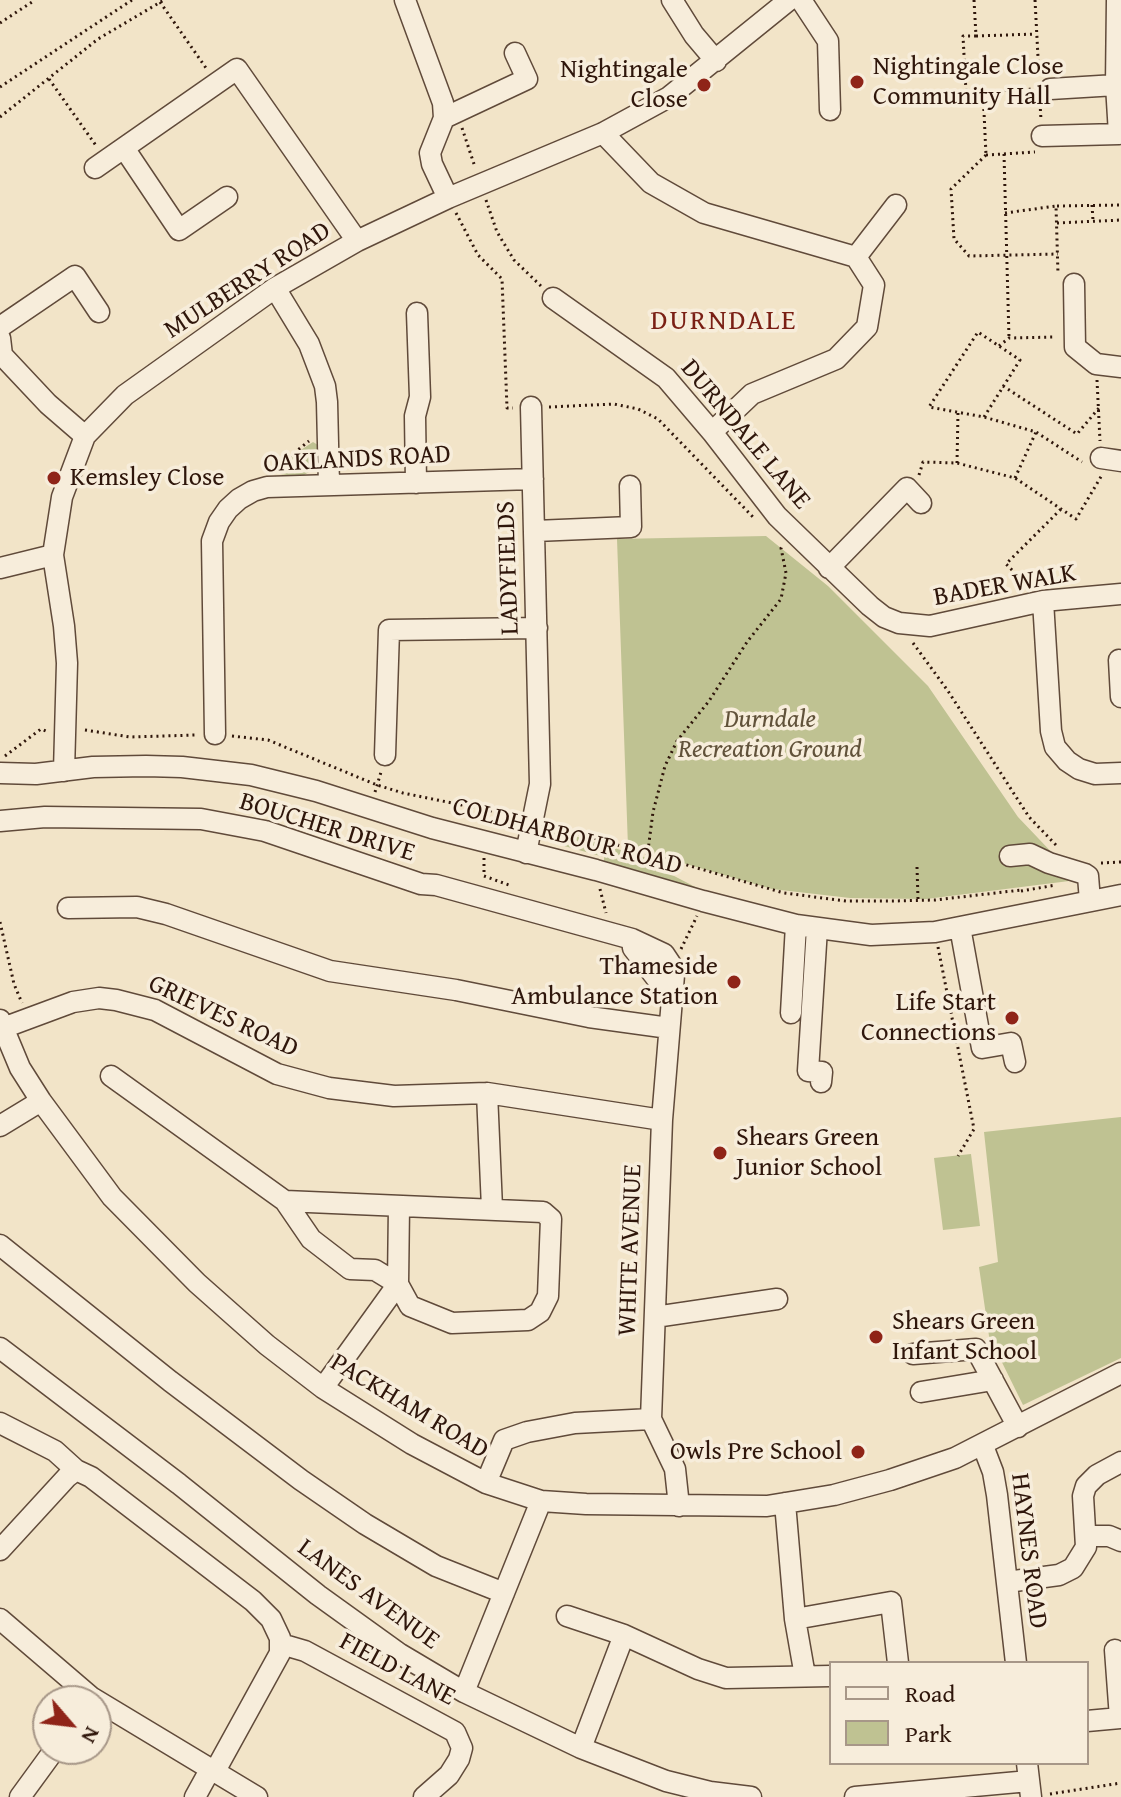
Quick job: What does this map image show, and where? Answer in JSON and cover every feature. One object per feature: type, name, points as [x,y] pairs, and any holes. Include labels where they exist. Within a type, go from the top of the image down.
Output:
[{"type":"street","points":[[405,0],[450,115]]},
{"type":"street","points":[[672,0],[694,35],[716,61]]},
{"type":"street","name":"MULBERRY ROAD","points":[[64,771],[67,663],[53,555],[62,497],[85,436],[125,395],[275,288],[357,241],[448,198],[603,133],[669,97],[789,0]]},
{"type":"street","points":[[801,0],[828,41],[830,110]]},
{"type":"street","points":[[1042,136],[1119,134],[1117,0]]},
{"type":"street","points":[[448,198],[430,153],[450,115],[527,79],[515,53]]},
{"type":"street","points":[[100,164],[237,69],[357,241]]},
{"type":"street","points":[[1050,89],[1116,85]]},
{"type":"street","points":[[603,133],[651,183],[704,213],[856,257],[874,285],[867,327],[836,359],[752,394],[712,432]]},
{"type":"street","points":[[124,148],[179,230],[227,197]]},
{"type":"street","points":[[856,257],[896,205]]},
{"type":"street","points":[[0,327],[75,276],[99,312]]},
{"type":"street","points":[[1074,284],[1075,347],[1096,364],[1121,367]]},
{"type":"street","points":[[275,288],[309,344],[325,386],[329,485]]},
{"type":"street","name":"DURNDALE LANE","points":[[553,298],[666,378],[777,516],[870,606],[899,623]]},
{"type":"street","points":[[416,483],[415,416],[420,397],[417,313]]},
{"type":"street","points":[[1,350],[48,404],[85,436]]},
{"type":"street","name":"LADYFIELDS","points":[[526,853],[540,784],[531,407]]},
{"type":"street","name":"OAKLANDS ROAD","points":[[215,734],[212,541],[228,509],[253,491],[267,487],[533,479]]},
{"type":"street","points":[[829,568],[913,482],[921,503]]},
{"type":"street","points":[[535,531],[631,527],[630,486]]},
{"type":"street","points":[[0,568],[53,555]]},
{"type":"street","name":"BADER WALK","points":[[899,623],[930,626],[1043,601],[1121,594]]},
{"type":"street","points":[[1043,601],[1051,731],[1055,747],[1079,769],[1095,774],[1121,773]]},
{"type":"street","points":[[385,755],[389,630],[537,628]]},
{"type":"street","points":[[1119,660],[1121,697]]},
{"type":"street","name":"COLDHARBOUR ROAD","points":[[2,767],[19,775],[146,766],[223,771],[272,780],[432,828],[703,901],[806,927],[871,935],[935,932],[1026,916],[1092,882],[1121,895]]},
{"type":"street","name":"BOUCHER DRIVE","points":[[0,821],[45,817],[201,819],[265,831],[421,884],[436,885],[632,939],[633,948],[663,987],[672,991]]},
{"type":"street","points":[[1010,856],[1030,854],[1085,874],[1092,882]]},
{"type":"street","points":[[68,908],[137,907],[166,914],[330,971],[456,990],[589,1017],[669,1028]]},
{"type":"street","points":[[791,1013],[806,927]]},
{"type":"street","points":[[806,927],[808,1071],[822,1072],[821,1082]]},
{"type":"street","points":[[960,927],[982,1048],[1011,1043],[1015,1062]]},
{"type":"street","name":"WHITE AVENUE","points":[[672,991],[662,1120],[651,1419],[675,1469],[679,1506]]},
{"type":"street","name":"GRIEVES ROAD","points":[[2,1024],[87,999],[127,1001],[161,1013],[254,1063],[294,1080],[342,1091],[383,1096],[487,1093],[662,1120]]},
{"type":"street","name":"PACKHAM ROAD","points":[[2,1024],[20,1068],[112,1197],[197,1283],[267,1345],[323,1388],[412,1444],[486,1483],[541,1501],[767,1506],[823,1497],[938,1465],[983,1446],[1121,1373]]},
{"type":"street","points":[[111,1076],[285,1201],[311,1239],[340,1262],[350,1269],[375,1270],[398,1284]]},
{"type":"street","points":[[487,1093],[492,1208]]},
{"type":"street","points":[[0,1126],[41,1101]]},
{"type":"street","points":[[285,1201],[543,1212],[551,1219],[548,1296],[540,1312],[528,1320],[452,1323],[410,1306],[398,1284],[399,1206]]},
{"type":"street","points":[[0,1245],[170,1381],[352,1515],[436,1566],[504,1593]]},
{"type":"street","points":[[323,1388],[398,1284]]},
{"type":"street","points":[[655,1317],[777,1299]]},
{"type":"street","name":"LANES AVENUE","points":[[0,1348],[318,1595],[400,1654],[464,1692],[581,1748],[666,1781],[710,1792],[749,1797]]},
{"type":"street","points":[[913,1354],[975,1349],[1018,1427]]},
{"type":"street","points":[[921,1392],[993,1380]]},
{"type":"street","points":[[486,1483],[504,1440],[527,1432],[575,1423],[651,1419]]},
{"type":"street","points":[[0,1423],[48,1446],[253,1601],[271,1619],[281,1644],[278,1659],[195,1797]]},
{"type":"street","name":"HAYNES ROAD","points":[[983,1446],[994,1477],[1016,1661]]},
{"type":"street","points":[[1007,1582],[1042,1579],[1068,1572],[1083,1554],[1086,1536],[1083,1496],[1086,1486],[1103,1471],[1121,1462]]},
{"type":"street","points":[[0,1550],[76,1470]]},
{"type":"street","points":[[464,1692],[541,1501]]},
{"type":"street","points":[[785,1503],[795,1619],[805,1676]]},
{"type":"street","points":[[1086,1536],[1109,1536],[1121,1541]]},
{"type":"street","points":[[795,1619],[891,1602],[898,1661]]},
{"type":"street","points":[[567,1616],[624,1635],[698,1669],[726,1678],[829,1676]]},
{"type":"street","points":[[0,1619],[73,1685]]},
{"type":"street","points":[[581,1748],[624,1635]]},
{"type":"street","name":"FIELD LANE","points":[[281,1644],[305,1651],[455,1732],[462,1748],[459,1759],[449,1775],[424,1797]]},
{"type":"street","points":[[1089,1721],[1120,1718],[1115,1650]]},
{"type":"street","points":[[112,1712],[257,1797]]},
{"type":"street","points":[[20,1797],[43,1765]]},
{"type":"street","points":[[855,1797],[1029,1784]]},
{"type":"path","points":[[0,23],[35,0]]},
{"type":"path","points":[[0,87],[132,0]]},
{"type":"path","points":[[974,0],[976,36]]},
{"type":"path","points":[[0,117],[98,39],[162,1],[217,84]]},
{"type":"path","points":[[1037,34],[963,36],[966,92],[1050,89]]},
{"type":"path","points":[[49,79],[100,164]]},
{"type":"path","points":[[983,91],[986,155],[951,189],[954,239],[969,256],[1058,254]]},
{"type":"path","points":[[450,115],[481,185],[497,232],[514,260],[553,298]]},
{"type":"path","points":[[1004,154],[1009,338]]},
{"type":"path","points":[[448,198],[478,255],[502,279],[507,408],[531,407]]},
{"type":"path","points":[[1092,205],[1093,221]]},
{"type":"path","points":[[1005,213],[1056,206],[1121,205]]},
{"type":"path","points":[[1056,206],[1058,284],[1074,284]]},
{"type":"path","points":[[1057,223],[1121,220]]},
{"type":"path","points":[[984,417],[1020,360],[978,332],[929,407],[984,417],[1036,432],[1103,460]]},
{"type":"path","points":[[999,346],[1009,338],[1056,337],[1075,332]]},
{"type":"path","points":[[913,482],[923,462],[957,463],[1015,478],[1076,519],[1103,460],[1096,364]]},
{"type":"path","points":[[1003,386],[1077,434],[1099,408]]},
{"type":"path","name":"DURNDALE LANE","points":[[531,407],[614,404],[638,409],[658,419],[758,522]]},
{"type":"path","points":[[957,463],[958,412]]},
{"type":"path","points":[[1015,478],[1036,432]]},
{"type":"path","points":[[272,479],[277,464],[315,438]]},
{"type":"path","points":[[1043,601],[1006,564],[1061,509]]},
{"type":"path","name":"DURNDALE LANE","points":[[774,538],[804,557],[811,550]]},
{"type":"path","points":[[678,874],[653,862],[649,855],[653,812],[670,754],[719,688],[747,642],[781,599],[786,573],[783,545]]},
{"type":"path","points":[[899,623],[948,691],[1029,817],[1057,847]]},
{"type":"path","points":[[2,767],[12,749],[41,729],[75,736],[75,729],[130,737],[215,734],[268,740],[377,785]]},
{"type":"path","points":[[369,807],[385,755]]},
{"type":"path","points":[[544,829],[544,823],[769,891],[858,901],[918,901],[1092,882],[1121,862]]},
{"type":"path","points":[[917,867],[918,901]]},
{"type":"path","points":[[599,887],[607,918]]},
{"type":"path","points":[[1021,890],[1026,916]]},
{"type":"path","points":[[674,949],[677,954],[681,950],[703,901]]},
{"type":"path","points":[[0,922],[14,984],[29,1018]]},
{"type":"path","points":[[935,932],[974,1129],[958,1156]]},
{"type":"path","points":[[1029,1784],[1121,1783]]},
{"type":"green space","points":[[313,442],[318,445],[319,461],[315,468],[301,477],[280,474],[281,463]]},
{"type":"green space","name":"Durndale Recreation Ground","points":[[766,536],[828,586],[928,686],[1018,817],[1058,859],[1093,878],[926,899],[850,898],[772,889],[628,847],[617,539]]},
{"type":"green space","points":[[548,828],[644,857],[701,890],[604,862],[604,857],[557,844],[549,837]]},
{"type":"green space","points":[[1121,1117],[1121,1358],[1023,1405],[989,1336],[979,1267],[998,1262],[984,1132]]},
{"type":"green space","points":[[971,1154],[980,1226],[943,1230],[934,1158]]},
{"type":"place","name":"Nightingale Close Community Hall","points":[[857,82]]},
{"type":"place","name":"Nightingale Close","points":[[704,85]]},
{"type":"place","name":"Kemsley Close","points":[[54,478]]},
{"type":"place","name":"Thameside Ambulance Station","points":[[734,982]]},
{"type":"place","name":"Life Start Connections","points":[[1012,1018]]},
{"type":"place","name":"Shears Green Junior School","points":[[720,1153]]},
{"type":"place","name":"Shears Green Infant School","points":[[876,1337]]},
{"type":"place","name":"Owls Pre School","points":[[858,1452]]},
{"type":"district","name":"DURNDALE","points":[[724,322]]}]
